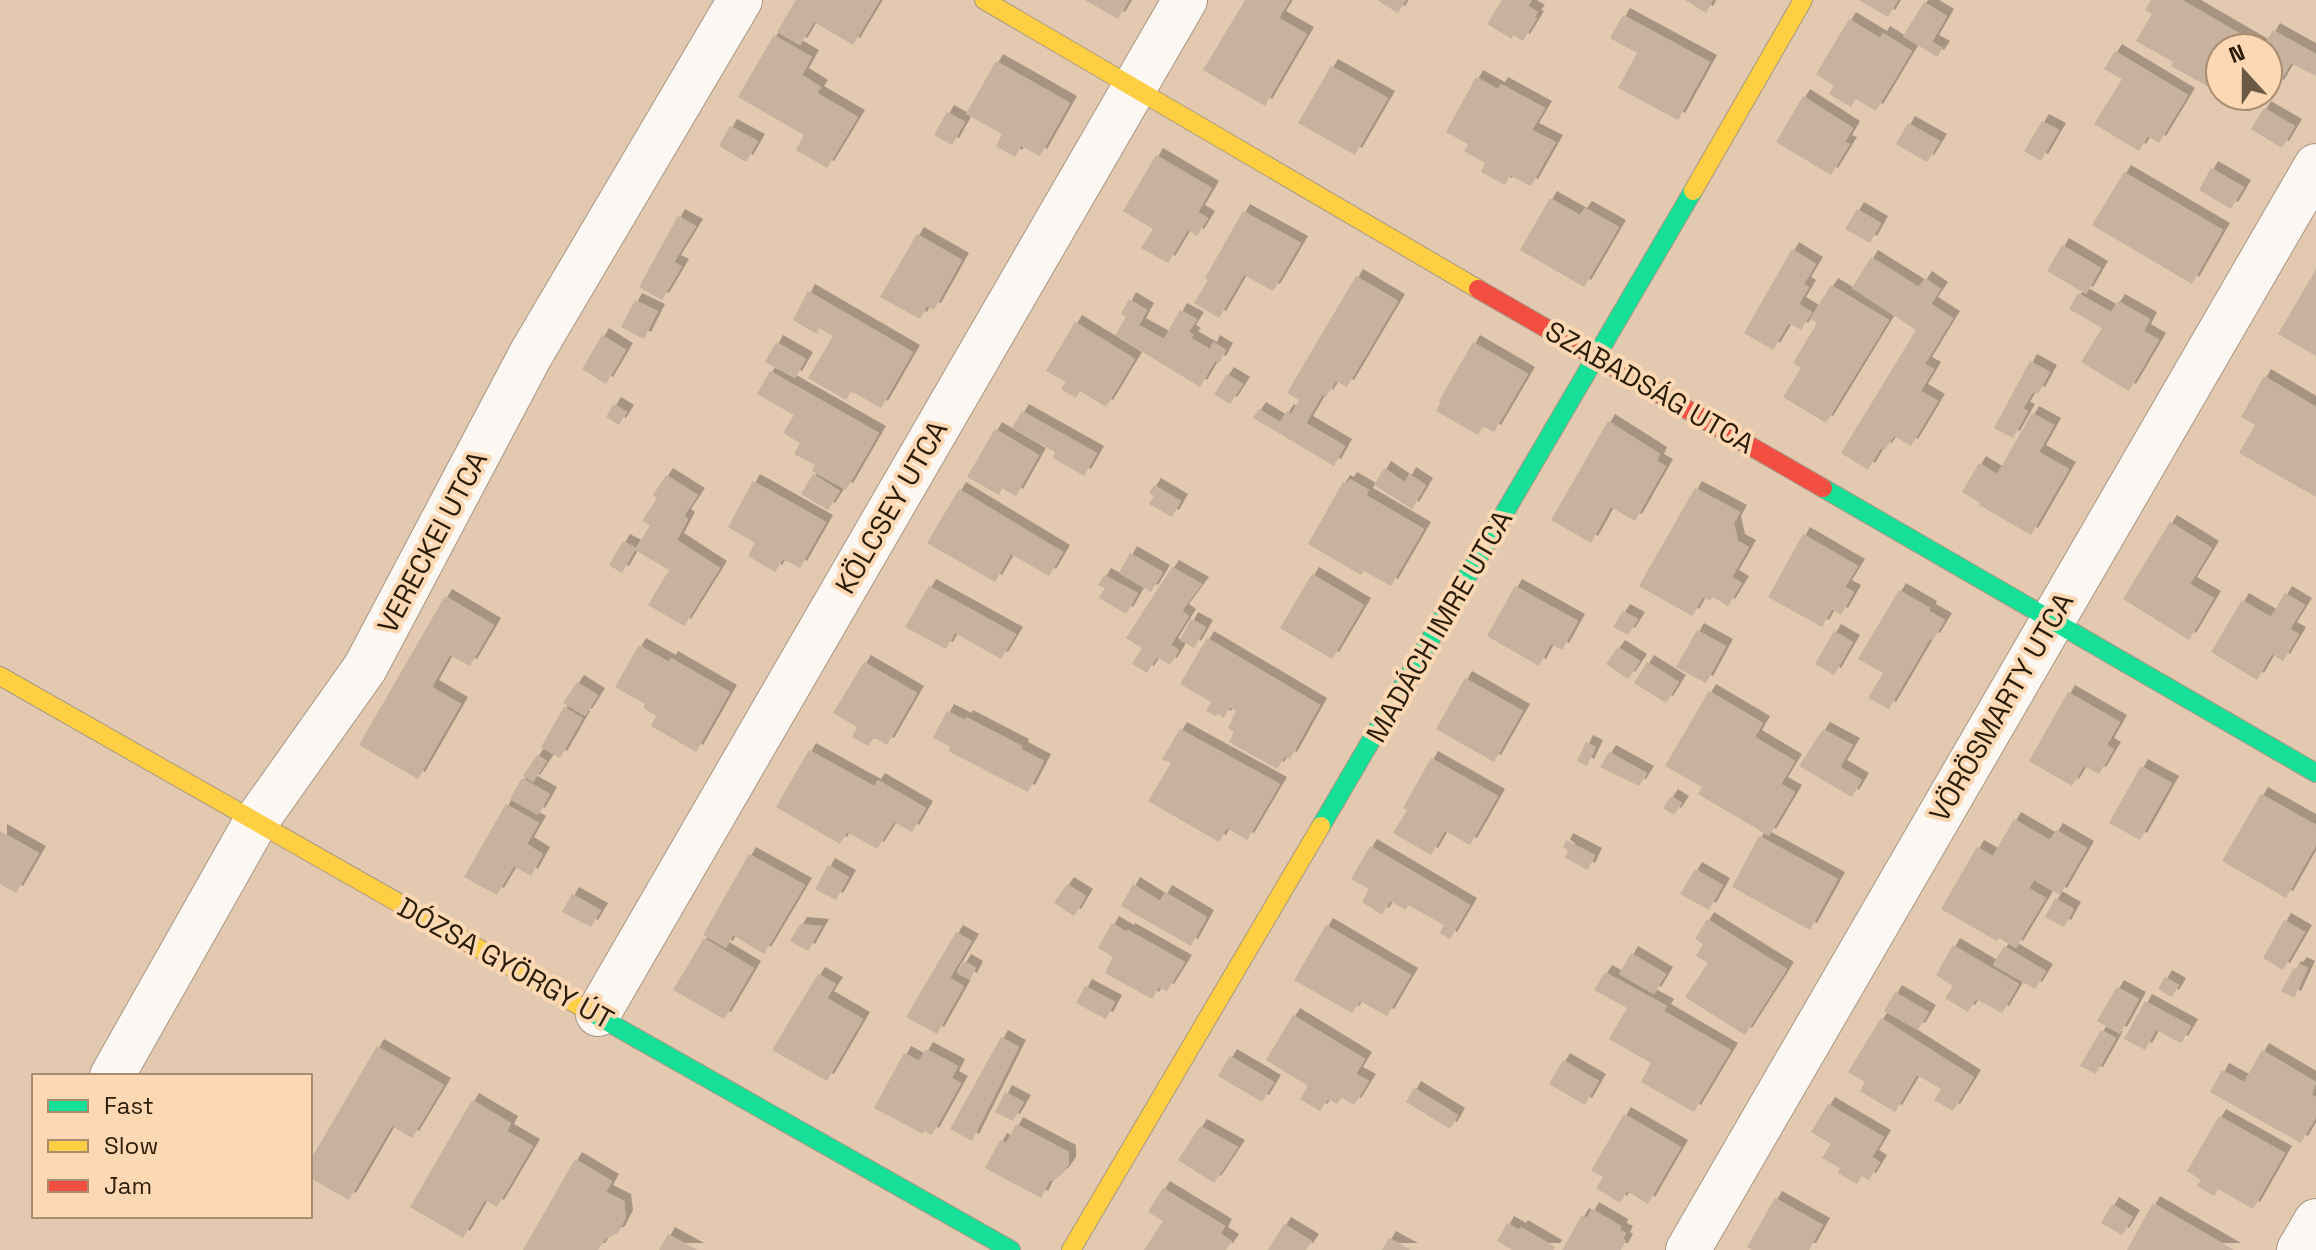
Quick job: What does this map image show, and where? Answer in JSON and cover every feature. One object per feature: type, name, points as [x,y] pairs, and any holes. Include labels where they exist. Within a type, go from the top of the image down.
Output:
[{"type":"street","name":"VERECKEI UTCA","points":[[113,1074],[255,823],[365,668],[531,354],[740,0]]},
{"type":"street","name":"SZABADSÁG UTCA","points":[[984,0],[2316,773]]},
{"type":"street","name":"KÖLCSEY UTCA","points":[[598,1014],[1185,0]]},
{"type":"street","name":"MADÁCH IMRE UTCA","points":[[1071,1250],[1598,356],[1803,0]]},
{"type":"street","name":"VÖRÖSMARTY UTCA","points":[[1688,1250],[2316,166]]},
{"type":"street","name":"DÓZSA GYÖRGY ÚT","points":[[0,676],[1011,1250]]},
{"type":"street","points":[[2299,1250],[2316,1221]]},
{"type":"building","points":[[796,0],[880,0],[853,45],[814,22],[800,45],[777,32]]},
{"type":"building","points":[[1085,0],[1129,0],[1118,19]]},
{"type":"building","points":[[1245,0],[1290,0],[1279,18],[1307,34],[1265,106],[1203,70]]},
{"type":"building","points":[[1377,0],[1406,0],[1398,13]]},
{"type":"building","points":[[1502,0],[1532,0],[1528,6],[1538,12],[1534,17],[1537,18],[1523,41],[1513,35],[1512,39],[1487,24]]},
{"type":"building","points":[[1685,0],[1713,0],[1706,13]]},
{"type":"building","points":[[1859,0],[1898,0],[1888,17]]},
{"type":"building","points":[[2151,0],[2182,0],[2237,32],[2204,32],[2204,84],[2136,41],[2152,14],[2145,10]]},
{"type":"building","points":[[1924,2],[1947,16],[1932,42],[1943,48],[1937,57],[1903,36]]},
{"type":"building","points":[[1623,15],[1710,62],[1678,120],[1618,88],[1637,53],[1610,38]]},
{"type":"building","points":[[1849,19],[1880,38],[1883,33],[1912,51],[1876,111],[1856,99],[1851,107],[1829,94],[1834,86],[1816,74]]},
{"type":"building","points":[[774,35],[812,57],[802,75],[821,87],[817,93],[858,117],[827,168],[796,150],[804,135],[738,97]]},
{"type":"building","points":[[2284,36],[2316,54],[2316,76],[2291,63],[2284,75]]},
{"type":"building","points":[[2115,51],[2188,95],[2159,143],[2148,136],[2139,151],[2094,124],[2122,79],[2104,69]]},
{"type":"building","points":[[996,61],[1070,103],[1040,156],[1021,146],[1015,157],[996,146],[1002,134],[966,114]]},
{"type":"building","points":[[1331,66],[1388,98],[1355,155],[1298,123]]},
{"type":"building","points":[[1476,77],[1498,89],[1501,84],[1545,108],[1532,130],[1556,142],[1531,186],[1510,175],[1505,185],[1481,172],[1485,163],[1464,151],[1468,144],[1446,132]]},
{"type":"building","points":[[1803,96],[1853,128],[1845,142],[1850,144],[1831,175],[1776,142]]},
{"type":"building","points":[[947,112],[965,122],[952,145],[934,135]]},
{"type":"building","points":[[2262,112],[2271,112],[2295,126],[2282,148],[2251,129]]},
{"type":"building","points":[[2042,121],[2059,130],[2041,161],[2024,151]]},
{"type":"building","points":[[1908,123],[1940,141],[1927,162],[1896,144]]},
{"type":"building","points":[[730,126],[758,141],[746,162],[719,146]]},
{"type":"building","points":[[1156,155],[1212,188],[1198,212],[1208,218],[1197,236],[1188,230],[1168,263],[1141,248],[1153,229],[1123,211]]},
{"type":"building","points":[[2211,168],[2244,187],[2231,209],[2199,190]]},
{"type":"building","points":[[2124,172],[2223,230],[2192,284],[2092,225]]},
{"type":"building","points":[[1550,198],[1580,215],[1585,208],[1619,227],[1584,287],[1520,250]]},
{"type":"building","points":[[1857,209],[1881,223],[1870,243],[1845,229]]},
{"type":"building","points":[[1243,211],[1301,243],[1273,291],[1244,275],[1219,318],[1194,303]]},
{"type":"building","points":[[678,216],[696,226],[674,262],[682,266],[662,300],[639,287]]},
{"type":"building","points":[[917,234],[962,260],[934,310],[927,306],[920,319],[880,297]]},
{"type":"building","points":[[2062,245],[2101,268],[2086,294],[2047,271]]},
{"type":"building","points":[[1792,249],[1816,264],[1804,284],[1809,287],[1799,304],[1812,312],[1801,330],[1789,323],[1773,350],[1744,333]]},
{"type":"building","points":[[1871,257],[1919,287],[1925,278],[1941,289],[1931,304],[1953,318],[1925,364],[1934,369],[1921,391],[1938,401],[1911,446],[1894,436],[1885,450],[1881,448],[1868,470],[1841,453],[1916,330],[1852,288]]},
{"type":"building","points":[[2316,269],[2316,356],[2278,334]]},
{"type":"building","points":[[1356,276],[1398,301],[1347,387],[1336,381],[1326,397],[1323,394],[1306,423],[1345,446],[1334,466],[1253,418],[1259,409],[1280,422],[1287,411],[1291,414],[1299,400],[1287,393]]},
{"type":"building","points":[[1831,285],[1889,320],[1826,423],[1783,397],[1801,368],[1793,363],[1817,323],[1810,319]]},
{"type":"building","points":[[808,291],[913,352],[881,408],[851,391],[846,400],[808,378],[833,336],[819,328],[817,334],[793,320]]},
{"type":"building","points":[[2078,293],[2111,312],[2118,301],[2150,319],[2144,331],[2159,340],[2129,391],[2081,362],[2102,328],[2069,309]]},
{"type":"building","points":[[1129,299],[1147,310],[1139,325],[1164,339],[1180,310],[1197,319],[1189,332],[1194,335],[1191,338],[1210,349],[1213,342],[1226,350],[1219,363],[1215,361],[1200,387],[1115,335],[1126,317],[1121,314]]},
{"type":"building","points":[[635,300],[658,311],[644,339],[621,327]]},
{"type":"building","points":[[1075,322],[1135,359],[1106,407],[1080,391],[1076,398],[1061,389],[1066,382],[1046,371]]},
{"type":"building","points":[[602,335],[626,350],[606,384],[582,369]]},
{"type":"building","points":[[776,342],[806,359],[795,378],[765,362]]},
{"type":"building","points":[[1473,342],[1528,374],[1494,432],[1483,426],[1478,435],[1436,411]]},
{"type":"building","points":[[2030,361],[2050,372],[2038,394],[2033,392],[2023,409],[2028,411],[2013,438],[1994,428]]},
{"type":"building","points":[[770,371],[879,433],[846,490],[812,471],[815,465],[794,454],[800,443],[783,433],[794,415],[757,394]]},
{"type":"building","points":[[1227,374],[1243,384],[1230,404],[1214,394]]},
{"type":"building","points":[[2264,376],[2316,407],[2316,497],[2239,453],[2255,425],[2241,417]]},
{"type":"building","points":[[614,404],[627,412],[619,425],[606,417]]},
{"type":"building","points":[[1022,411],[1097,453],[1084,476],[1053,458],[1055,452],[1012,428]]},
{"type":"building","points":[[2032,413],[2054,425],[2039,452],[2069,469],[2031,535],[1962,492],[1979,463],[1997,474]]},
{"type":"building","points":[[1608,421],[1660,454],[1657,461],[1666,466],[1635,521],[1611,507],[1591,543],[1551,520]]},
{"type":"building","points":[[995,429],[1039,455],[1016,496],[1002,488],[999,495],[967,477]]},
{"type":"building","points":[[1384,468],[1405,482],[1409,474],[1426,485],[1412,509],[1374,485]]},
{"type":"building","points":[[813,474],[840,491],[828,510],[801,494]]},
{"type":"building","points":[[666,475],[698,495],[684,516],[688,519],[677,540],[720,568],[684,626],[648,605],[669,570],[635,550],[650,525],[642,521],[657,498],[653,495]]},
{"type":"building","points":[[1350,479],[1369,490],[1366,495],[1424,529],[1391,586],[1364,571],[1361,575],[1308,544],[1343,482],[1347,484]]},
{"type":"building","points":[[753,481],[826,522],[800,568],[783,559],[775,572],[748,556],[755,543],[728,527]]},
{"type":"building","points":[[1154,485],[1181,501],[1172,517],[1149,504],[1154,496],[1149,493]]},
{"type":"building","points":[[1695,488],[1740,512],[1734,523],[1738,541],[1749,547],[1732,577],[1742,583],[1728,606],[1713,597],[1710,601],[1703,597],[1692,616],[1639,586]]},
{"type":"building","points":[[959,489],[1063,552],[1049,576],[1009,553],[995,582],[927,543]]},
{"type":"building","points":[[2170,522],[2212,548],[2190,584],[2214,598],[2189,640],[2123,599]]},
{"type":"building","points":[[1803,534],[1858,566],[1845,587],[1854,592],[1841,615],[1832,609],[1822,627],[1768,597]]},
{"type":"building","points":[[623,541],[636,548],[622,573],[609,565]]},
{"type":"building","points":[[1130,553],[1163,572],[1151,592],[1119,573]]},
{"type":"building","points":[[1172,567],[1202,584],[1182,611],[1189,616],[1171,645],[1179,650],[1170,665],[1157,657],[1147,673],[1132,664],[1142,648],[1126,638]]},
{"type":"building","points":[[1312,574],[1364,605],[1332,659],[1280,628]]},
{"type":"building","points":[[1104,575],[1138,593],[1126,614],[1099,598],[1105,588],[1098,585]]},
{"type":"building","points":[[929,586],[1016,634],[1001,659],[955,633],[946,649],[905,627]]},
{"type":"building","points":[[1515,586],[1578,621],[1562,650],[1551,644],[1539,666],[1487,636]]},
{"type":"building","points":[[1899,590],[1945,620],[1933,640],[1930,639],[1889,709],[1868,698],[1883,673],[1858,659]]},
{"type":"building","points":[[2285,593],[2305,605],[2290,629],[2299,634],[2283,661],[2272,654],[2257,680],[2211,652],[2242,600],[2271,617]]},
{"type":"building","points":[[445,596],[494,625],[470,666],[450,655],[432,687],[461,704],[418,779],[359,745]]},
{"type":"building","points":[[1623,611],[1638,619],[1628,635],[1613,627]]},
{"type":"building","points":[[1191,619],[1206,627],[1194,648],[1180,640]]},
{"type":"building","points":[[1697,630],[1726,646],[1706,683],[1676,667]]},
{"type":"building","points":[[1834,631],[1853,642],[1834,675],[1815,664]]},
{"type":"building","points":[[1207,638],[1320,705],[1290,759],[1285,756],[1277,769],[1229,742],[1234,732],[1228,728],[1236,711],[1230,707],[1224,718],[1218,714],[1216,716],[1206,711],[1211,702],[1180,684]]},
{"type":"building","points":[[639,645],[669,662],[671,658],[730,692],[696,752],[651,726],[656,716],[643,708],[645,704],[615,687]]},
{"type":"building","points":[[1618,647],[1640,661],[1628,679],[1606,664]]},
{"type":"building","points":[[864,662],[917,693],[887,745],[874,737],[868,746],[852,737],[857,727],[833,713]]},
{"type":"building","points":[[1647,662],[1679,682],[1666,703],[1634,683]]},
{"type":"building","points":[[1465,678],[1523,711],[1494,762],[1436,729]]},
{"type":"building","points":[[577,682],[598,695],[585,716],[563,703]]},
{"type":"building","points":[[1709,691],[1763,723],[1755,737],[1795,761],[1781,784],[1795,792],[1769,836],[1698,794],[1702,787],[1665,766]]},
{"type":"building","points":[[2068,692],[2120,722],[2107,745],[2114,749],[2099,774],[2084,766],[2072,786],[2029,761]]},
{"type":"building","points":[[564,707],[583,718],[560,758],[541,747]]},
{"type":"building","points":[[947,711],[965,720],[966,717],[1044,761],[1028,792],[948,751],[951,747],[933,738]]},
{"type":"building","points":[[1180,729],[1280,784],[1247,840],[1227,828],[1219,842],[1148,801],[1171,763],[1162,759]]},
{"type":"building","points":[[1823,729],[1853,745],[1840,767],[1862,780],[1852,797],[1799,766]]},
{"type":"building","points":[[1586,742],[1596,747],[1587,766],[1577,761]]},
{"type":"building","points":[[809,750],[874,786],[878,780],[926,808],[912,832],[894,822],[877,849],[847,832],[840,844],[776,807]]},
{"type":"building","points":[[1609,752],[1647,773],[1639,786],[1600,767]]},
{"type":"building","points":[[537,755],[547,761],[533,782],[523,776]]},
{"type":"building","points":[[1431,758],[1498,796],[1470,845],[1445,831],[1431,855],[1393,833]]},
{"type":"building","points":[[2141,766],[2172,783],[2140,840],[2109,823]]},
{"type":"building","points":[[522,778],[550,794],[538,815],[510,799]]},
{"type":"building","points":[[2261,794],[2316,825],[2316,845],[2286,898],[2222,861]]},
{"type":"building","points":[[1671,796],[1682,803],[1674,815],[1663,808]]},
{"type":"building","points":[[506,804],[539,823],[527,844],[543,854],[531,876],[514,866],[497,895],[464,877]]},
{"type":"building","points":[[2014,819],[2050,840],[2056,830],[2087,848],[2060,895],[2034,880],[2029,888],[2046,898],[2016,948],[1999,938],[1997,941],[1941,909],[1977,847],[1993,856]]},
{"type":"building","points":[[0,831],[39,853],[16,893],[0,884]]},
{"type":"building","points":[[1759,836],[1838,879],[1810,930],[1732,887]]},
{"type":"building","points":[[1566,840],[1595,855],[1588,870],[1565,858],[1568,850],[1563,847]]},
{"type":"building","points":[[1370,846],[1470,905],[1450,939],[1440,933],[1444,925],[1408,905],[1406,910],[1390,901],[1382,915],[1362,902],[1369,889],[1351,879]]},
{"type":"building","points":[[749,854],[805,885],[764,954],[733,935],[726,948],[703,935]]},
{"type":"building","points":[[828,865],[849,877],[836,900],[815,889]]},
{"type":"building","points":[[1695,869],[1723,885],[1709,910],[1680,894]]},
{"type":"building","points":[[1067,884],[1086,896],[1074,916],[1054,903]]},
{"type":"building","points":[[1133,884],[1160,901],[1165,892],[1207,917],[1191,946],[1121,906]]},
{"type":"building","points":[[572,894],[601,910],[591,927],[562,912]]},
{"type":"building","points":[[2055,898],[2074,909],[2064,927],[2045,917]]},
{"type":"building","points":[[1707,919],[1787,969],[1745,1035],[1685,997],[1708,963],[1696,956],[1703,944],[1695,939]]},
{"type":"building","points":[[2284,920],[2305,932],[2283,970],[2263,958]]},
{"type":"building","points":[[1112,923],[1185,962],[1167,991],[1159,987],[1152,999],[1105,973],[1113,957],[1098,948]]},
{"type":"building","points":[[800,924],[822,926],[808,951],[790,941]]},
{"type":"building","points":[[1326,925],[1411,975],[1387,1016],[1360,1001],[1352,1013],[1294,980]]},
{"type":"building","points":[[956,932],[972,941],[950,978],[964,986],[937,1034],[906,1017]]},
{"type":"building","points":[[704,938],[754,968],[724,1019],[673,990]]},
{"type":"building","points":[[1953,945],[2019,984],[2002,1013],[1976,999],[1968,1012],[1945,998],[1953,986],[1936,975]]},
{"type":"building","points":[[2004,946],[2046,971],[2035,989],[1993,965]]},
{"type":"building","points":[[1631,953],[1666,974],[1654,994],[1619,974]]},
{"type":"building","points":[[964,961],[976,968],[970,980],[957,973]]},
{"type":"building","points":[[2300,964],[2308,968],[2294,998],[2281,991],[2294,968]]},
{"type":"building","points":[[1605,972],[1667,1006],[1664,1011],[1731,1050],[1694,1112],[1641,1082],[1651,1063],[1609,1039],[1627,1008],[1594,990]]},
{"type":"building","points":[[818,974],[836,984],[827,998],[863,1019],[827,1081],[772,1050]]},
{"type":"building","points":[[2165,977],[2179,985],[2172,997],[2158,989]]},
{"type":"building","points":[[1085,986],[1115,1002],[1106,1019],[1076,1003]]},
{"type":"building","points":[[2117,987],[2139,999],[2120,1034],[2097,1021]]},
{"type":"building","points":[[1895,992],[1929,1012],[1918,1030],[1884,1011]]},
{"type":"building","points":[[2145,1001],[2191,1026],[2181,1043],[2156,1030],[2145,1050],[2124,1039]]},
{"type":"building","points":[[1293,1015],[1365,1059],[1356,1074],[1369,1081],[1354,1105],[1342,1098],[1337,1104],[1328,1099],[1320,1111],[1300,1099],[1308,1086],[1266,1060]]},
{"type":"building","points":[[1881,1018],[1974,1077],[1953,1111],[1934,1100],[1941,1089],[1917,1075],[1895,1112],[1860,1091],[1865,1082],[1848,1072]]},
{"type":"building","points":[[2101,1030],[2116,1038],[2096,1074],[2080,1066]]},
{"type":"building","points":[[1001,1037],[1019,1047],[972,1141],[950,1129]]},
{"type":"building","points":[[377,1046],[444,1085],[412,1138],[392,1126],[349,1200],[312,1179],[312,1158]]},
{"type":"building","points":[[926,1049],[958,1066],[952,1078],[961,1083],[932,1135],[924,1131],[923,1134],[874,1108],[904,1053],[919,1061]]},
{"type":"building","points":[[2262,1050],[2316,1082],[2312,1095],[2316,1097],[2316,1117],[2301,1143],[2210,1092],[2222,1070],[2244,1082]]},
{"type":"building","points":[[1230,1056],[1274,1082],[1262,1102],[1218,1076]]},
{"type":"building","points":[[1563,1060],[1599,1081],[1585,1105],[1549,1084]]},
{"type":"building","points":[[1414,1088],[1458,1115],[1450,1129],[1406,1102]]},
{"type":"building","points":[[1005,1092],[1024,1102],[1013,1121],[995,1112]]},
{"type":"building","points":[[472,1100],[511,1123],[507,1131],[533,1146],[497,1207],[485,1200],[463,1238],[410,1207]]},
{"type":"building","points":[[1828,1104],[1884,1137],[1872,1157],[1880,1162],[1869,1180],[1862,1176],[1857,1184],[1838,1173],[1840,1168],[1822,1158],[1831,1144],[1811,1132]]},
{"type":"building","points":[[1624,1114],[1681,1147],[1648,1204],[1627,1191],[1620,1203],[1596,1188],[1603,1177],[1591,1171]]},
{"type":"building","points":[[2219,1116],[2285,1153],[2253,1209],[2218,1189],[2214,1196],[2197,1186],[2201,1180],[2187,1171]]},
{"type":"building","points":[[1016,1124],[1069,1152],[1069,1164],[1062,1174],[1050,1180],[1041,1198],[985,1168],[1000,1140],[1006,1143]]},
{"type":"building","points":[[1200,1126],[1238,1147],[1214,1183],[1178,1160]]},
{"type":"building","points":[[575,1159],[612,1181],[606,1192],[624,1201],[626,1217],[618,1233],[605,1239],[598,1250],[523,1250]]},
{"type":"building","points":[[1163,1188],[1225,1226],[1221,1234],[1232,1241],[1226,1250],[1144,1250],[1163,1221],[1148,1212]]},
{"type":"building","points":[[1775,1198],[1823,1225],[1809,1250],[1752,1250],[1747,1247]]},
{"type":"building","points":[[2153,1203],[2234,1250],[2127,1250]]},
{"type":"building","points":[[2112,1204],[2133,1217],[2122,1235],[2101,1223]]},
{"type":"building","points":[[1592,1209],[1621,1226],[1620,1230],[1626,1233],[1621,1250],[1562,1250],[1582,1215],[1587,1218]]},
{"type":"building","points":[[1507,1223],[1519,1230],[1521,1227],[1555,1247],[1553,1250],[1512,1250],[1497,1241]]},
{"type":"building","points":[[1284,1224],[1312,1241],[1306,1250],[1268,1250]]},
{"type":"building","points":[[668,1234],[697,1250],[659,1250]]},
{"type":"building","points":[[1389,1238],[1411,1250],[1382,1250]]},
{"type":"traffic: fast","points":[[1321,826],[1693,191]]},
{"type":"traffic: fast","points":[[1823,488],[2316,773]]},
{"type":"traffic: fast","points":[[592,1013],[1011,1250]]},
{"type":"traffic: slow","points":[[984,0],[1478,289]]},
{"type":"traffic: slow","points":[[1693,191],[1803,0]]},
{"type":"traffic: slow","points":[[0,676],[592,1013]]},
{"type":"traffic: slow","points":[[1071,1250],[1321,826]]},
{"type":"traffic: jam","points":[[1478,289],[1823,488]]}]
